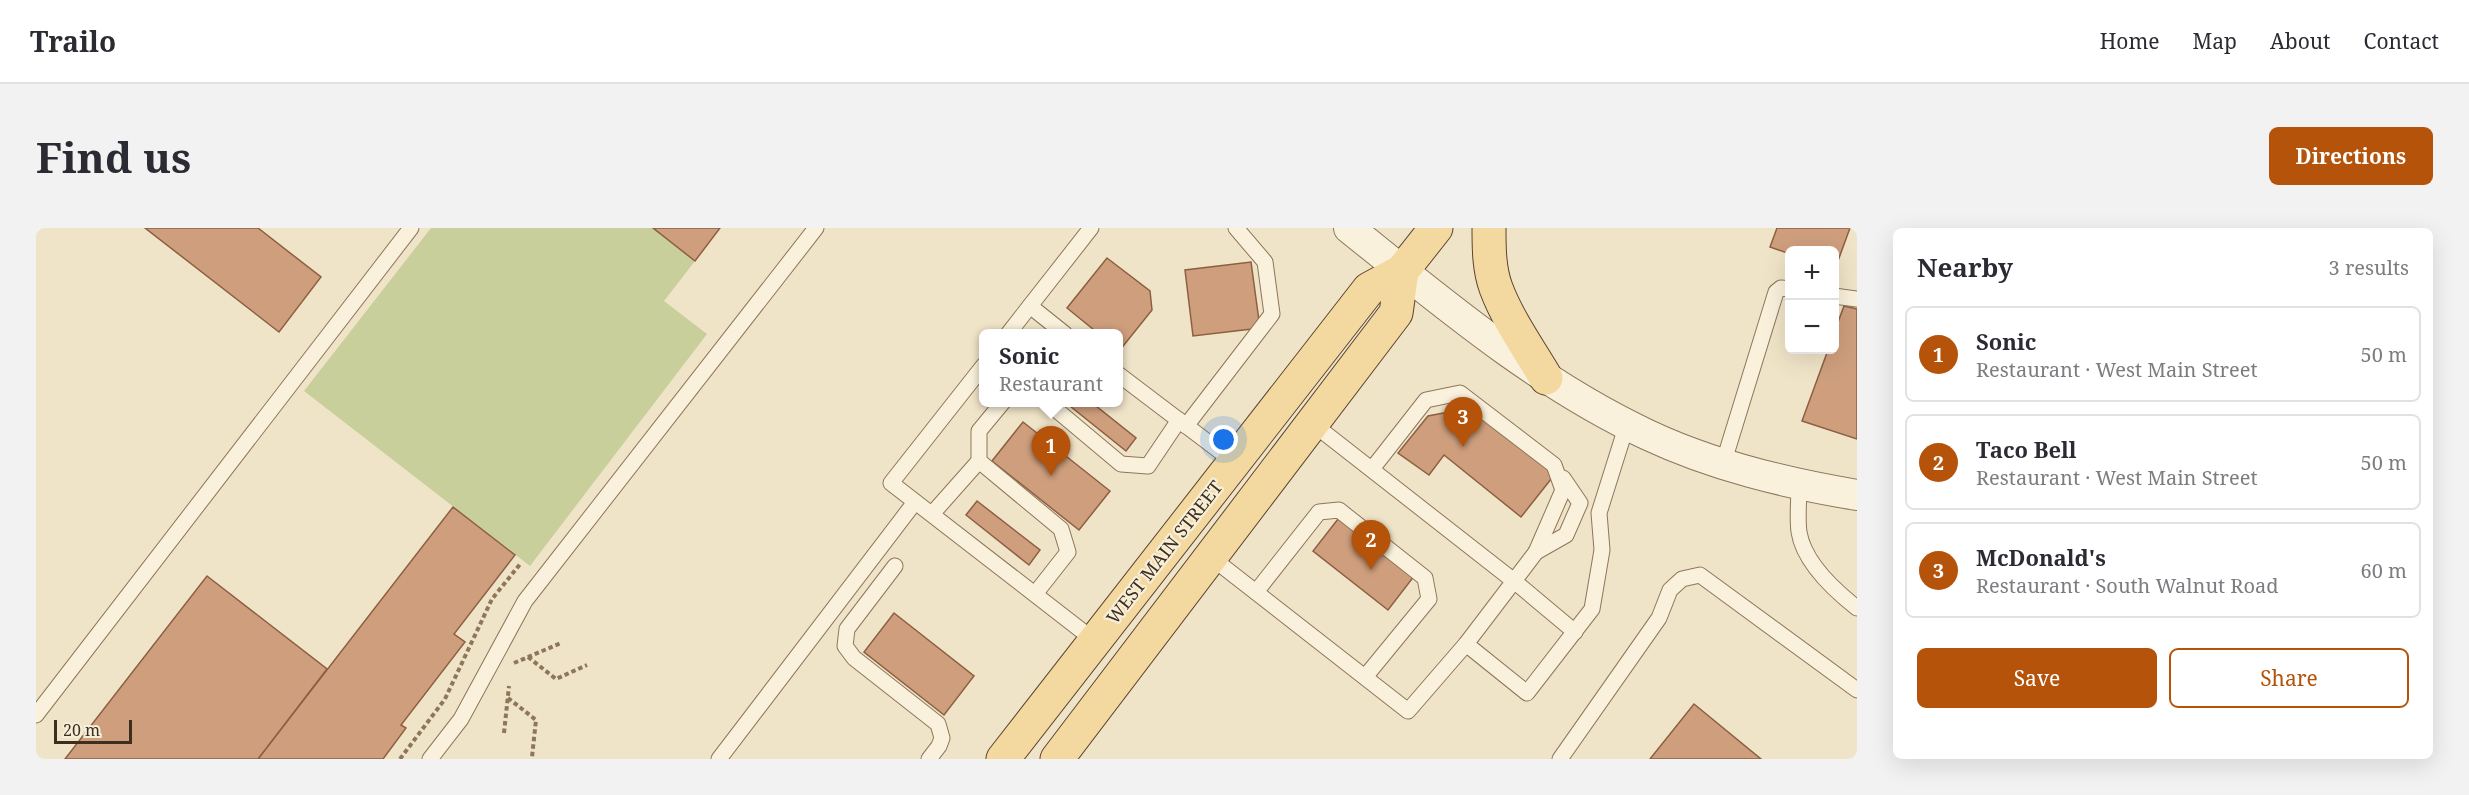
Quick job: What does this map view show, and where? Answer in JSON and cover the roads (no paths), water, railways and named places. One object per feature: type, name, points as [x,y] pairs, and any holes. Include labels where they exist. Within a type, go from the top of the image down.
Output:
[{"type":"main road","name":"WEST MAIN STREET","points":[[1003,759],[1370,289],[1402,271],[1436,228]]},
{"type":"main road","points":[[1488,228],[1491,266],[1496,287],[1506,309],[1546,378]]},
{"type":"main road","points":[[1057,759],[1396,313],[1402,271]]},
{"type":"street","points":[[1349,228],[1514,357],[1588,404],[1649,435],[1724,464],[1799,485],[1857,495]]},
{"type":"lane","points":[[36,715],[411,228]]},
{"type":"lane","points":[[430,759],[461,719],[525,601],[816,228]]},
{"type":"lane","points":[[1011,329],[1091,228]]},
{"type":"lane","points":[[1053,407],[1121,464],[1148,466],[1272,314],[1265,262],[1236,228]]},
{"type":"lane","points":[[1724,464],[1776,292],[1781,288],[1785,289]]},
{"type":"lane","points":[[1839,297],[1857,299]]},
{"type":"lane","points":[[1030,306],[1060,329]]},
{"type":"lane","points":[[979,371],[891,483],[1095,641]]},
{"type":"lane","points":[[1123,377],[1234,462]]},
{"type":"lane","points":[[1212,558],[1408,711],[1466,644],[1536,552],[1563,490],[1554,465],[1460,393],[1426,400],[1371,469]]},
{"type":"lane","points":[[932,514],[979,461],[980,431],[999,407]]},
{"type":"lane","points":[[1312,423],[1514,581],[1575,632]]},
{"type":"lane","points":[[1466,644],[1527,693],[1593,609],[1602,550],[1599,513],[1627,424]]},
{"type":"lane","points":[[979,461],[1061,529],[1068,552],[1035,594]]},
{"type":"lane","points":[[1799,485],[1799,533],[1813,565],[1835,591],[1857,608]]},
{"type":"lane","points":[[719,759],[915,502]]},
{"type":"lane","points":[[1256,592],[1319,512],[1339,510],[1348,517],[1425,578],[1429,599],[1365,677]]},
{"type":"lane","points":[[895,566],[849,626],[844,642],[854,658],[938,724],[942,738],[929,759]]},
{"type":"lane","points":[[1560,759],[1659,618],[1670,590],[1682,579],[1700,575],[1857,690]]},
{"type":"place","name":"McDonald's","points":[[1463,447]]},
{"type":"place","name":"Sonic","points":[[1051,476]]},
{"type":"place","name":"Taco Bell","points":[[1371,570]]}]
